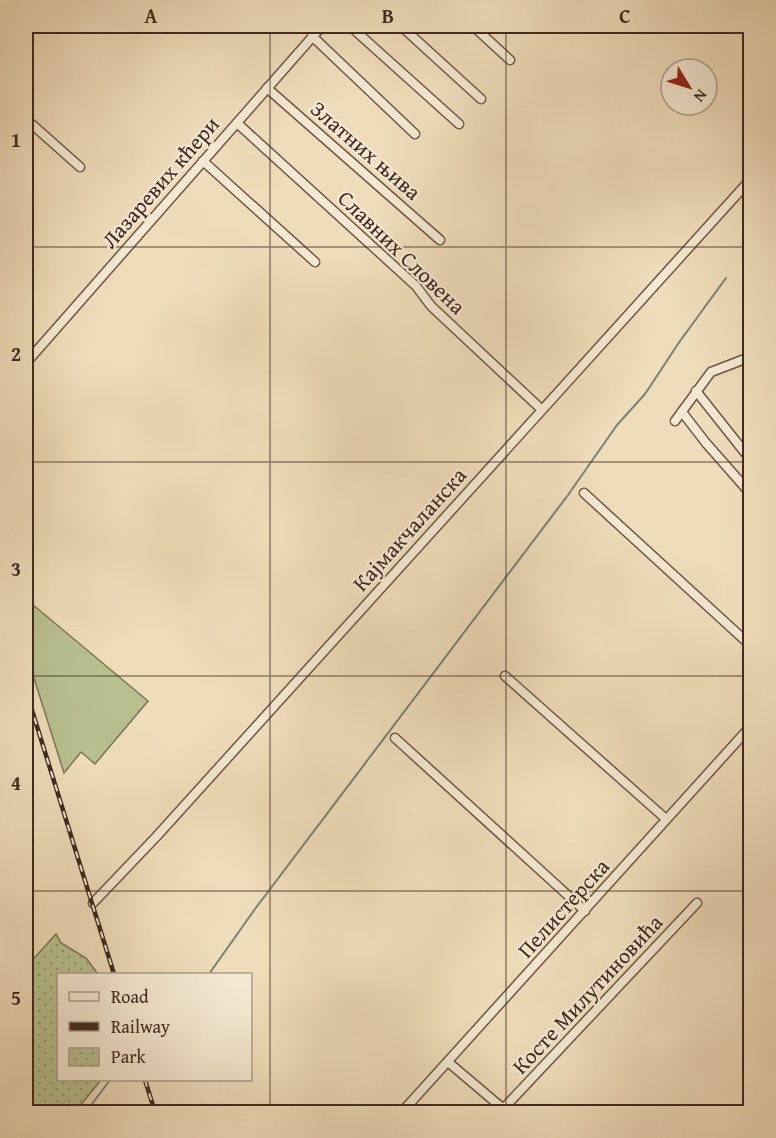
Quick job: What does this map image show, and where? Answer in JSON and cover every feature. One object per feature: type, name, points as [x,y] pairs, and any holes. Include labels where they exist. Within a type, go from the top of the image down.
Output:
[{"type":"street","name":"Лазаревих кћери","points":[[26,363],[321,26]]},
{"type":"street","points":[[350,26],[459,124]]},
{"type":"street","points":[[400,26],[481,99]]},
{"type":"street","points":[[473,26],[510,60]]},
{"type":"street","points":[[312,36],[415,134]]},
{"type":"street","name":"Златних њива","points":[[267,88],[440,240]]},
{"type":"street","points":[[26,119],[80,167]]},
{"type":"street","name":"Славних Словена","points":[[237,123],[416,286],[431,306],[541,409]]},
{"type":"street","points":[[203,161],[315,262]]},
{"type":"street","name":"Кајмакчаланска","points":[[93,903],[164,828],[750,180]]},
{"type":"street","points":[[675,422],[711,372],[750,357]]},
{"type":"street","points":[[696,392],[750,459]]},
{"type":"street","points":[[682,412],[750,493]]},
{"type":"street","points":[[584,493],[750,645]]},
{"type":"street","points":[[505,676],[666,819]]},
{"type":"street","name":"Пелистерска","points":[[402,1113],[750,727]]},
{"type":"street","points":[[395,738],[585,911]]},
{"type":"street","name":"Косте Милутиновића","points":[[505,1111],[697,903]]},
{"type":"street","points":[[448,1062],[505,1111]]},
{"type":"green space","points":[[26,599],[148,701],[95,764],[81,752],[64,773],[26,653]]},
{"type":"green space","points":[[56,934],[61,943],[86,958],[97,973],[57,973],[57,1081],[100,1081],[75,1112],[26,1112],[26,967]]},
{"type":"waterway","points":[[210,973],[255,909],[568,495],[617,425],[645,394],[726,278]]},
{"type":"waterway","points":[[86,1112],[109,1081]]},
{"type":"railway","points":[[26,691],[114,973]]},
{"type":"railway","points":[[145,1081],[155,1112]]}]
